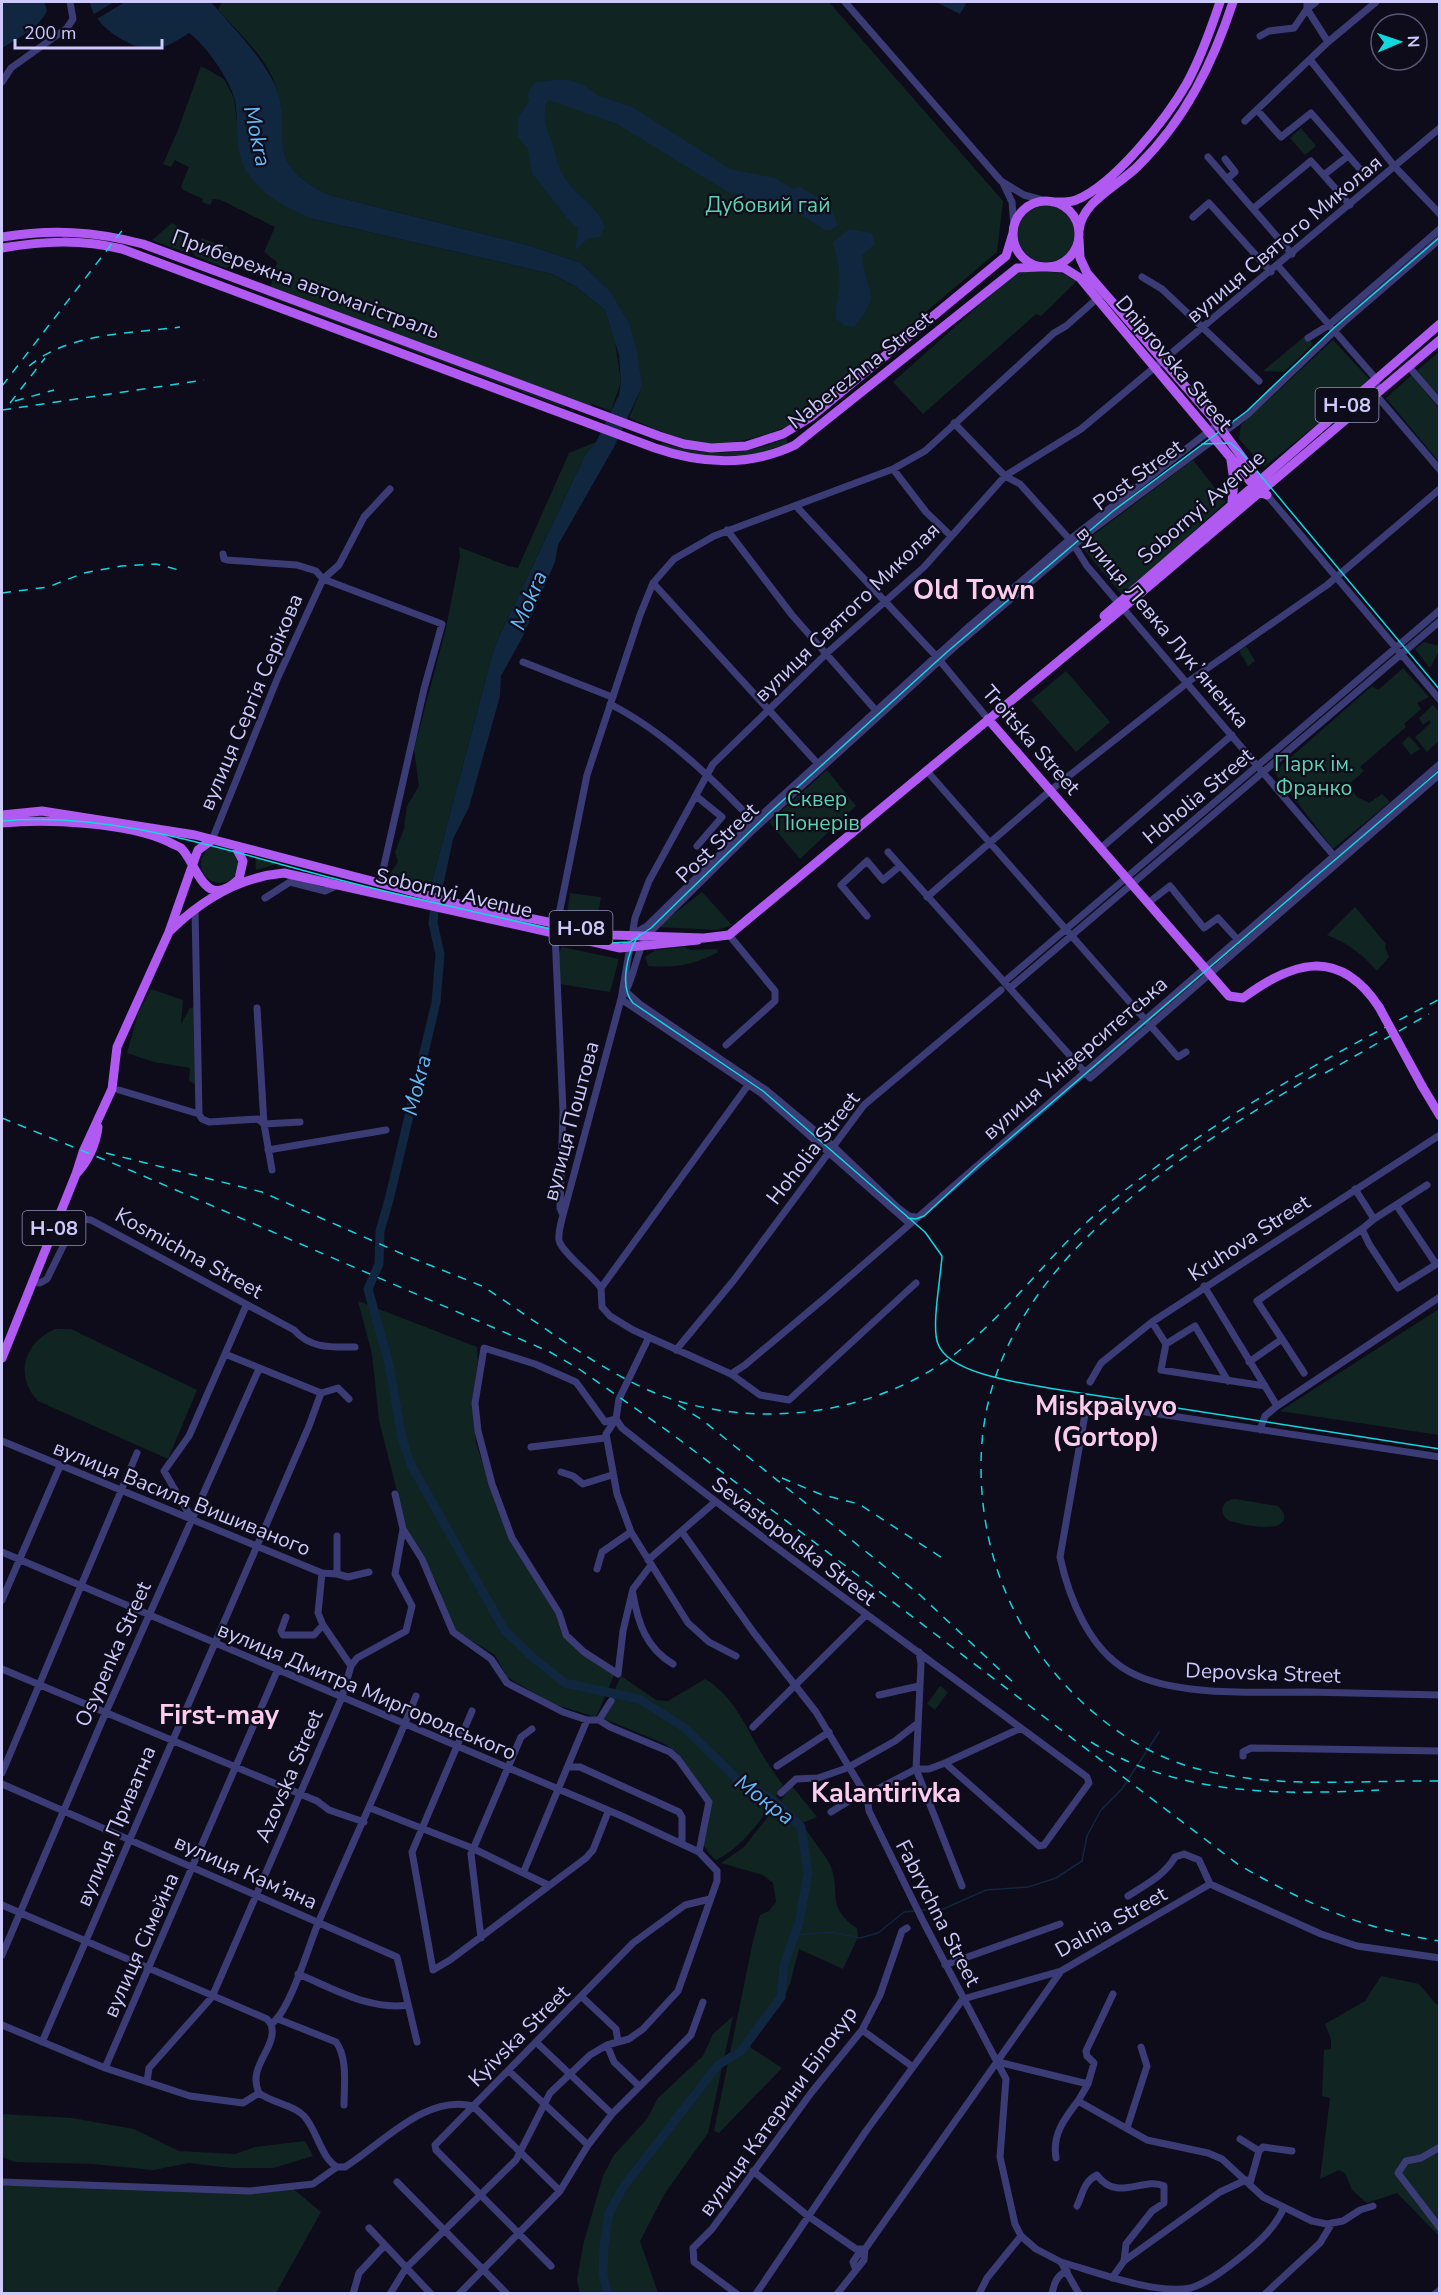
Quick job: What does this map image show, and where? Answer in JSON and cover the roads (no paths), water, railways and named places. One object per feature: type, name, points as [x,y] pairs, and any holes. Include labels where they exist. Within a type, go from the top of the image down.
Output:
[{"type":"main road","points":[[650,446],[659,436],[698,447],[729,448],[773,439],[794,428],[1006,256],[1013,230],[1026,208],[1050,201],[1078,199],[1106,180],[1131,156],[1167,114],[1187,83],[1203,50],[1220,2]]},
{"type":"main road","points":[[1013,230],[1020,255],[1043,267],[1068,259],[1079,235],[1083,213],[1138,166],[1152,151],[1199,87],[1215,55],[1233,2]]},
{"type":"main road","points":[[1144,142],[1143,149],[1146,152],[1152,151]]},
{"type":"main road","points":[[1131,156],[1137,155],[1140,159],[1138,166]]},
{"type":"main road","points":[[1050,201],[1061,205],[1073,216],[1079,235]]},
{"type":"main road","name":"Прибережна автомагістраль","points":[[2,237],[31,232],[89,232],[143,244],[659,436]]},
{"type":"main road","name":"Dniprovska Street","points":[[1079,235],[1083,266],[1100,296]]},
{"type":"main road","name":"Прибережна автомагістраль","points":[[2,248],[59,240],[96,243],[128,250],[585,422]]},
{"type":"main road","name":"Dniprovska Street","points":[[1043,267],[1069,270],[1100,296],[1220,429],[1261,488]]},
{"type":"main road","name":"Naberezhna Street","points":[[585,422],[688,458],[714,461],[754,459],[782,452],[813,432],[1017,268],[1043,267]]},
{"type":"main road","points":[[247,293],[253,292],[250,282]]},
{"type":"main road","points":[[266,301],[264,292],[270,290]]},
{"type":"main road","name":"Sobornyi Avenue","points":[[1122,605],[1232,502],[1261,488],[1440,324]]},
{"type":"main road","name":"Sobornyi Avenue","points":[[233,885],[284,873],[458,914],[629,948],[729,935],[1440,340]]},
{"type":"main road","name":"Dniprovska Street","points":[[1160,364],[1211,436],[1261,488]]},
{"type":"main road","points":[[1230,458],[1234,470],[1232,502]]},
{"type":"main road","name":"Troitska Street","points":[[988,719],[1229,996],[1236,999],[1243,998],[1279,974],[1311,966],[1328,968],[1346,975],[1362,987],[1378,1007],[1440,1116]]},
{"type":"main road","points":[[2,815],[42,811],[104,819],[212,840]]},
{"type":"main road","points":[[2,823],[42,820],[112,828],[146,835],[181,848],[192,869],[204,884],[213,889],[223,889],[233,885],[243,870],[243,861],[235,846]]},
{"type":"main road","name":"Н-08","points":[[2,1358],[6,1334],[32,1282],[112,1089],[117,1047],[170,932],[198,850],[212,840],[235,846]]},
{"type":"main road","name":"Sobornyi Avenue","points":[[235,846],[460,903],[612,935],[704,938]]},
{"type":"main road","name":"Н-08","points":[[170,932],[195,909],[233,885]]},
{"type":"street","points":[[2,82],[11,68],[67,28],[73,19],[70,2]]},
{"type":"street","points":[[845,2],[1001,181],[1012,202],[1013,230]]},
{"type":"street","points":[[1260,36],[1269,31],[1294,28],[1307,5],[1316,2]]},
{"type":"street","points":[[1245,121],[1311,61],[1328,42],[1376,2]]},
{"type":"street","points":[[1307,5],[1328,42]]},
{"type":"street","points":[[1311,61],[1395,167],[1440,214]]},
{"type":"street","points":[[1257,110],[1281,137],[1311,113],[1366,176]]},
{"type":"street","name":"вулиця Святого Миколая","points":[[629,948],[649,880],[713,764],[827,653],[886,603],[1005,476],[1072,435],[1271,272],[1440,129]]},
{"type":"street","points":[[1325,174],[1348,156]]},
{"type":"street","points":[[1208,157],[1292,254]]},
{"type":"street","points":[[1225,159],[1235,172],[1228,178]]},
{"type":"street","points":[[1254,208],[1309,162],[1314,162],[1350,205]]},
{"type":"street","points":[[1001,181],[1024,195],[1050,201]]},
{"type":"street","points":[[1194,218],[1209,203],[1271,272]]},
{"type":"street","name":"Post Street","points":[[631,935],[647,926],[938,658],[1072,543],[1286,379],[1331,328],[1440,229]]},
{"type":"street","name":"Post Street","points":[[1331,328],[1440,239]]},
{"type":"street","points":[[1278,266],[1377,380],[1376,395],[1440,470]]},
{"type":"street","points":[[1142,277],[1162,289],[1259,381]]},
{"type":"street","points":[[563,1215],[560,1208],[563,1111],[555,934],[587,775],[653,583],[674,559],[727,530],[893,469],[936,443],[954,423],[1054,333],[1066,326],[1100,296]]},
{"type":"street","points":[[1308,338],[1331,328]]},
{"type":"street","points":[[1409,367],[1440,403]]},
{"type":"street","name":"вулиця Левка Лукʼяненка","points":[[954,423],[1005,476],[1020,484],[1072,543],[1087,566],[1336,858]]},
{"type":"street","points":[[893,469],[926,512],[951,536]]},
{"type":"street","name":"Dniprovska Street","points":[[1261,488],[1440,700]]},
{"type":"street","name":"вулиця Сергія Серікова","points":[[212,840],[274,687],[323,579],[339,565],[364,517],[390,489]]},
{"type":"street","points":[[927,897],[1051,790],[1187,683],[1336,576],[1440,489]]},
{"type":"street","name":"Troitska Street","points":[[796,506],[938,658],[988,719]]},
{"type":"street","points":[[727,530],[792,615],[878,713]]},
{"type":"street","points":[[223,554],[227,561],[309,567],[323,579],[442,624],[424,689],[380,884]]},
{"type":"street","points":[[653,583],[820,766]]},
{"type":"street","name":"Hoholia Street","points":[[1261,769],[1440,610]]},
{"type":"street","name":"Hoholia Street","points":[[1010,988],[1072,935],[1130,880],[1440,621]]},
{"type":"street","points":[[523,662],[611,700],[706,774],[756,824]]},
{"type":"street","points":[[1101,848],[1232,735]]},
{"type":"street","name":"вулиця Університетська","points":[[731,1374],[745,1365],[909,1223],[1088,1075],[1440,764]]},
{"type":"street","points":[[926,770],[1179,1057],[1186,1052]]},
{"type":"street","name":"вулиця Університетська","points":[[1206,971],[1238,940],[1440,774]]},
{"type":"street","points":[[696,796],[722,817],[697,846]]},
{"type":"street","name":"Post Street","points":[[624,991],[640,945],[647,935],[756,824]]},
{"type":"street","points":[[888,852],[1088,1075]]},
{"type":"street","points":[[867,916],[841,885],[867,861],[883,880],[900,866]]},
{"type":"street","name":"Hoholia Street","points":[[1004,982],[1066,928],[1130,880]]},
{"type":"street","points":[[265,898],[290,882],[325,891],[338,885]]},
{"type":"street","points":[[1148,903],[1170,886],[1204,928],[1218,918],[1238,940]]},
{"type":"street","points":[[195,909],[199,1114],[202,1119],[209,1122],[258,1119],[264,1124],[300,1122]]},
{"type":"street","points":[[726,1045],[775,1001],[777,996],[729,935]]},
{"type":"street","name":"вулиця Поштова","points":[[601,1288],[591,1274],[561,1247],[559,1235],[624,991],[629,948]]},
{"type":"street","name":"Hoholia Street","points":[[676,1350],[734,1280],[830,1148],[864,1106],[1001,990]]},
{"type":"street","points":[[624,991],[750,1082],[897,1207],[915,1218]]},
{"type":"street","points":[[257,1008],[264,1124],[272,1170]]},
{"type":"street","points":[[750,1082],[601,1288],[602,1307],[606,1312],[649,1337],[731,1374],[760,1395],[789,1400],[916,1283]]},
{"type":"street","points":[[119,1090],[199,1114]]},
{"type":"street","points":[[268,1150],[386,1130]]},
{"type":"street","name":"Kruhova Street","points":[[1090,1382],[1101,1363],[1152,1322],[1440,1135]]},
{"type":"street","points":[[830,1148],[909,1223]]},
{"type":"street","points":[[1304,1373],[1257,1301],[1427,1185]]},
{"type":"street","points":[[1355,1189],[1374,1219]]},
{"type":"street","points":[[1362,1229],[1368,1244],[1398,1288],[1438,1263],[1397,1206]]},
{"type":"street","name":"Kosmichna Street","points":[[32,1282],[40,1283],[46,1279],[69,1234],[80,1220],[91,1220],[294,1330],[304,1341],[326,1347],[355,1347]]},
{"type":"street","points":[[1204,1287],[1277,1406]]},
{"type":"street","points":[[1440,1297],[1277,1406],[1265,1416],[1260,1430],[1440,1457]]},
{"type":"street","points":[[192,1519],[164,1471],[189,1436],[246,1306]]},
{"type":"street","points":[[1152,1322],[1166,1344],[1161,1370],[1265,1386]]},
{"type":"street","points":[[1166,1344],[1196,1326],[1228,1381]]},
{"type":"street","points":[[649,1337],[619,1399],[616,1419],[605,1438],[612,1475],[631,1532],[677,1608],[698,1634],[736,1656]]},
{"type":"street","points":[[1249,1362],[1282,1339]]},
{"type":"street","name":"Sevastopolska Street","points":[[633,1589],[623,1631],[618,1674],[584,1652],[566,1635],[559,1613],[508,1529],[492,1484],[478,1431],[475,1403],[484,1348],[535,1364],[582,1386],[603,1420],[608,1422],[616,1419],[622,1428],[715,1502],[865,1616],[919,1652],[1088,1778],[1089,1783],[1044,1845],[1039,1846],[945,1763]]},
{"type":"street","points":[[225,1354],[321,1393],[338,1388],[349,1399]]},
{"type":"street","name":"Osypenka Street","points":[[2,1955],[149,1613],[259,1369]]},
{"type":"street","name":"вулиця Приватна","points":[[42,2042],[128,1839],[309,1426],[321,1393]]},
{"type":"street","name":"Depovska Street","points":[[1260,1430],[1087,1403],[1060,1557],[1065,1579],[1082,1620],[1100,1649],[1127,1671],[1150,1681],[1222,1691],[1440,1695]]},
{"type":"street","points":[[531,1447],[605,1438]]},
{"type":"street","name":"вулиця Василя Вишиваного","points":[[2,1441],[322,1573],[318,1613],[322,1625]]},
{"type":"street","points":[[2,1773],[137,1453]]},
{"type":"street","points":[[2,1600],[60,1466]]},
{"type":"street","points":[[561,1472],[573,1476],[582,1484],[612,1475]]},
{"type":"street","points":[[395,1494],[403,1529],[422,1559],[453,1632],[491,1659],[507,1683],[563,1712],[587,1720],[599,1720],[610,1727],[670,1752],[678,1759],[709,1802],[699,1852]]},
{"type":"street","points":[[673,1664],[655,1650],[643,1631],[637,1617],[633,1589],[649,1563],[715,1502]]},
{"type":"street","points":[[286,1617],[281,1631],[283,1635],[314,1635],[322,1625],[351,1666],[357,1658],[403,1635],[408,1627],[412,1606],[395,1574],[403,1529]]},
{"type":"street","points":[[597,1569],[602,1552],[631,1532]]},
{"type":"street","name":"Fabrychna Street","points":[[682,1532],[754,1633],[797,1685],[829,1732],[847,1768],[865,1795],[869,1811],[945,1965],[998,2062],[1007,2088],[1000,2157],[1009,2204],[1021,2236]]},
{"type":"street","points":[[337,1536],[337,1574]]},
{"type":"street","name":"вулиця Дмитра Миргородського","points":[[2,1552],[682,1843],[699,1852],[716,1867],[718,1876],[710,1899]]},
{"type":"street","points":[[322,1573],[348,1577],[369,1572]]},
{"type":"street","points":[[753,1727],[865,1616]]},
{"type":"street","points":[[919,1652],[916,1769],[962,1886]]},
{"type":"street","name":"Azovska Street","points":[[147,2082],[149,2068],[212,1997],[342,1697],[351,1666]]},
{"type":"street","points":[[2,1669],[317,1801],[328,1810],[363,1822]]},
{"type":"street","name":"вулиця Сімейна","points":[[105,2068],[278,1669]]},
{"type":"street","points":[[879,1695],[919,1686]]},
{"type":"street","points":[[271,2024],[278,2019],[298,1974],[318,1922],[370,1808],[416,1696]]},
{"type":"street","points":[[599,1720],[611,1701]]},
{"type":"street","points":[[472,1711],[412,1852],[433,1970],[481,1938],[586,1858],[593,1850],[608,1812]]},
{"type":"street","points":[[524,1871],[587,1720]]},
{"type":"street","points":[[781,1793],[796,1779],[818,1778],[847,1768],[895,1741],[918,1723]]},
{"type":"street","points":[[831,1812],[916,1769],[929,1769],[945,1763],[1021,1728]]},
{"type":"street","points":[[481,1938],[471,1859],[472,1848],[521,1737],[532,1729]]},
{"type":"street","points":[[777,1766],[829,1732]]},
{"type":"street","points":[[1243,1756],[1243,1752],[1251,1748],[1440,1751]]},
{"type":"street","points":[[567,1767],[580,1767],[678,1812],[682,1817],[682,1843]]},
{"type":"street","name":"вулиця Кам’яна","points":[[2,1784],[397,1957],[417,2042]]},
{"type":"street","points":[[370,1808],[472,1848],[524,1871],[548,1885]]},
{"type":"street","points":[[1128,1896],[1156,1878],[1170,1866],[1175,1857],[1184,1854],[1199,1860],[1210,1884],[1321,1935],[1357,1946],[1440,1958]]},
{"type":"street","name":"Dalnia Street","points":[[963,1999],[1061,1971],[1210,1884]]},
{"type":"street","points":[[390,2294],[406,2268],[516,2160],[518,2153],[528,2141],[544,2102],[590,2055],[607,2045],[629,2039],[643,2029],[678,1991],[710,1899]]},
{"type":"street","name":"Kyivska Street","points":[[2,2182],[151,2185],[250,2191],[313,2184],[337,2167],[345,2167],[398,2128],[431,2110],[453,2104],[473,2106],[509,2072],[633,1943],[685,1905],[710,1899]]},
{"type":"street","points":[[2,1905],[267,2019],[271,2024],[272,2033],[255,2074],[259,2093]]},
{"type":"street","points":[[945,1965],[1060,1924]]},
{"type":"street","name":"вулиця Катерини Білокур","points":[[736,2294],[694,2262],[692,2252],[862,2030],[880,1995],[903,1931],[907,1928]]},
{"type":"street","points":[[837,2294],[864,2260],[863,2250],[1061,1971]]},
{"type":"street","points":[[298,1974],[377,2006],[391,2008],[408,2005]]},
{"type":"street","points":[[1056,2158],[1054,2146],[1056,2135],[1088,2084],[1094,2063],[1087,2056],[1086,2051],[1113,1994]]},
{"type":"street","points":[[582,1997],[615,2029],[618,2042]]},
{"type":"street","points":[[756,2294],[808,2216],[963,1999]]},
{"type":"street","points":[[459,2294],[560,2191],[588,2145],[612,2114],[692,2035],[704,2002]]},
{"type":"street","points":[[278,2019],[336,2042],[340,2047],[344,2076],[344,2105]]},
{"type":"street","points":[[2,2025],[105,2068],[190,2096],[243,2103],[259,2093]]},
{"type":"street","points":[[862,2030],[913,2067]]},
{"type":"street","points":[[537,2043],[612,2114]]},
{"type":"street","points":[[607,2045],[614,2062],[639,2085]]},
{"type":"street","points":[[1127,2128],[1147,2066],[1141,2047]]},
{"type":"street","points":[[998,2062],[1088,2084]]},
{"type":"street","points":[[509,2072],[588,2145]]},
{"type":"street","points":[[259,2093],[303,2114],[316,2131],[332,2164],[337,2167]]},
{"type":"street","points":[[1078,2101],[1147,2140],[1208,2153],[1222,2159],[1263,2197],[1312,2221],[1332,2223],[1373,2206]]},
{"type":"street","points":[[551,2266],[435,2147],[473,2106],[518,2153],[560,2191]]},
{"type":"street","points":[[1240,2139],[1258,2151]]},
{"type":"street","points":[[1248,2182],[1258,2151],[1263,2147],[1292,2151]]},
{"type":"street","points":[[1440,2147],[1420,2158],[1406,2161],[1398,2173],[1440,2228]]},
{"type":"street","points":[[753,2171],[808,2216],[856,2249],[863,2250]]},
{"type":"street","points":[[1077,2206],[1084,2186],[1097,2175],[1107,2185],[1125,2189],[1155,2182],[1164,2186],[1164,2203],[1152,2211],[1126,2244],[1124,2261]]},
{"type":"street","points":[[397,2182],[507,2294]]},
{"type":"street","points":[[1112,2278],[1124,2261],[1177,2226],[1220,2192],[1248,2182]]},
{"type":"street","points":[[979,2294],[987,2278],[1021,2236],[1036,2249],[1061,2262],[1112,2278],[1159,2291],[1191,2289],[1212,2277],[1250,2249],[1268,2231],[1284,2207]]},
{"type":"street","points":[[1265,2294],[1320,2243],[1332,2223]]},
{"type":"street","points":[[369,2228],[432,2294]]},
{"type":"street","points":[[353,2294],[359,2273],[384,2246]]},
{"type":"street","points":[[1061,2262],[1079,2294]]},
{"type":"street","points":[[1052,2294],[1054,2283],[1061,2274],[1067,2271]]},
{"type":"street","points":[[1435,2294],[1440,2290]]},
{"type":"water","points":[[2,2],[44,2],[47,10],[40,22],[2,48]]},
{"type":"water","name":"Mokra","points":[[90,2],[211,2],[251,48],[271,77],[279,96],[285,155],[292,168],[306,181],[329,195],[528,245],[581,263],[609,290],[629,323],[637,351],[642,387],[614,447],[558,545],[555,562],[522,638],[501,676],[500,696],[469,807],[453,839],[442,891],[430,889],[494,648],[585,455],[596,442],[619,395],[621,382],[619,355],[605,310],[575,286],[552,274],[313,219],[285,206],[260,188],[247,172],[240,156],[235,100],[223,73],[203,46],[189,33],[160,48],[141,48],[122,39],[104,26],[92,10]]},
{"type":"water","points":[[936,2],[967,2],[960,14]]},
{"type":"water","points":[[569,80],[582,84],[597,95],[634,108],[730,169],[775,178],[793,189],[799,186],[830,205],[838,225],[831,230],[825,230],[775,199],[751,199],[728,192],[617,124],[549,100],[545,108],[546,122],[561,170],[571,186],[598,214],[605,227],[600,237],[587,239],[575,251],[578,228],[571,223],[532,173],[528,149],[518,137],[518,118],[529,101],[528,93],[534,83]]},
{"type":"water","points":[[849,229],[872,233],[875,244],[862,255],[870,299],[863,315],[854,327],[845,326],[836,319],[839,278],[833,242]]},
{"type":"waterway","name":"Мокра","points":[[438,878],[433,923],[440,954],[436,1002],[380,1231],[379,1264],[368,1289],[389,1364],[402,1438],[411,1465],[505,1631],[565,1683],[639,1699],[685,1728],[741,1783],[772,1799],[801,1827],[808,1873],[799,1923],[784,1965],[781,1997],[741,2051],[718,2065],[624,2186],[609,2213],[604,2245],[603,2275],[608,2294]]},
{"type":"waterway","points":[[920,1910],[941,1910],[986,1890],[1028,1887],[1056,1878],[1082,1861],[1087,1836],[1101,1810],[1122,1789],[1159,1732]]},
{"type":"waterway","points":[[796,1935],[831,1932],[860,1938],[878,1933],[904,1912],[915,1911]]},
{"type":"tram line","points":[[2,821],[88,822],[172,836],[373,888],[610,943],[630,942],[651,928],[769,813],[947,652],[1113,511],[1247,411],[1335,327],[1440,237]]},
{"type":"tram line","points":[[1202,444],[1230,443],[1241,452],[1440,690]]},
{"type":"tram line","points":[[908,1218],[916,1219],[924,1216],[980,1164],[1440,770]]},
{"type":"tram line","points":[[640,934],[631,949],[626,968],[626,988],[633,1003],[763,1091],[925,1232],[942,1256],[936,1336],[945,1355],[958,1364],[992,1377],[1030,1385],[1440,1449]]},
{"type":"railway","points":[[2,386],[124,228]]},
{"type":"railway","points":[[29,366],[45,355],[81,341],[121,333],[180,327]]},
{"type":"railway","points":[[10,403],[45,358]]},
{"type":"railway","points":[[2,410],[204,380]]},
{"type":"railway","points":[[15,401],[54,390]]},
{"type":"railway","points":[[2,593],[48,587],[84,573],[121,566],[156,564],[179,570]]},
{"type":"railway","points":[[106,1153],[262,1192],[407,1256],[482,1286],[610,1371],[655,1393],[693,1405],[732,1412],[773,1414],[814,1411],[853,1403],[892,1390],[927,1372],[979,1334],[1085,1224],[1143,1176],[1266,1094],[1440,999]]},
{"type":"railway","points":[[1325,1073],[1429,1014]]},
{"type":"railway","points":[[1316,1074],[1202,1145],[1146,1186],[1094,1231],[1048,1281],[1013,1336],[989,1398],[981,1466],[986,1526],[1002,1583],[1033,1644],[1070,1690],[1091,1710],[1114,1729],[1139,1744],[1191,1767],[1252,1779],[1315,1782],[1440,1781]]},
{"type":"railway","points":[[2,1118],[132,1171],[550,1352],[579,1369],[672,1434],[1239,1865],[1336,1913],[1386,1930],[1440,1941]]},
{"type":"railway","points":[[678,1405],[701,1419],[920,1595],[1017,1686]]},
{"type":"railway","points":[[782,1478],[820,1494],[859,1504],[947,1561]]},
{"type":"railway","points":[[1091,1742],[1124,1760],[1159,1773],[1194,1782],[1267,1791],[1379,1790]]},
{"type":"district","name":"Old Town","points":[[974,590]]},
{"type":"district","name":"Miskpalyvo (Gortop)","points":[[1106,1422]]},
{"type":"district","name":"First-may","points":[[219,1715]]},
{"type":"district","name":"Kalantirivka","points":[[886,1793]]},
{"type":"park label","name":"Дубовий гай","points":[[768,205]]},
{"type":"park label","name":"Парк ім. Франко","points":[[1314,776]]},
{"type":"park label","name":"Сквер Піонерів","points":[[817,811]]}]
